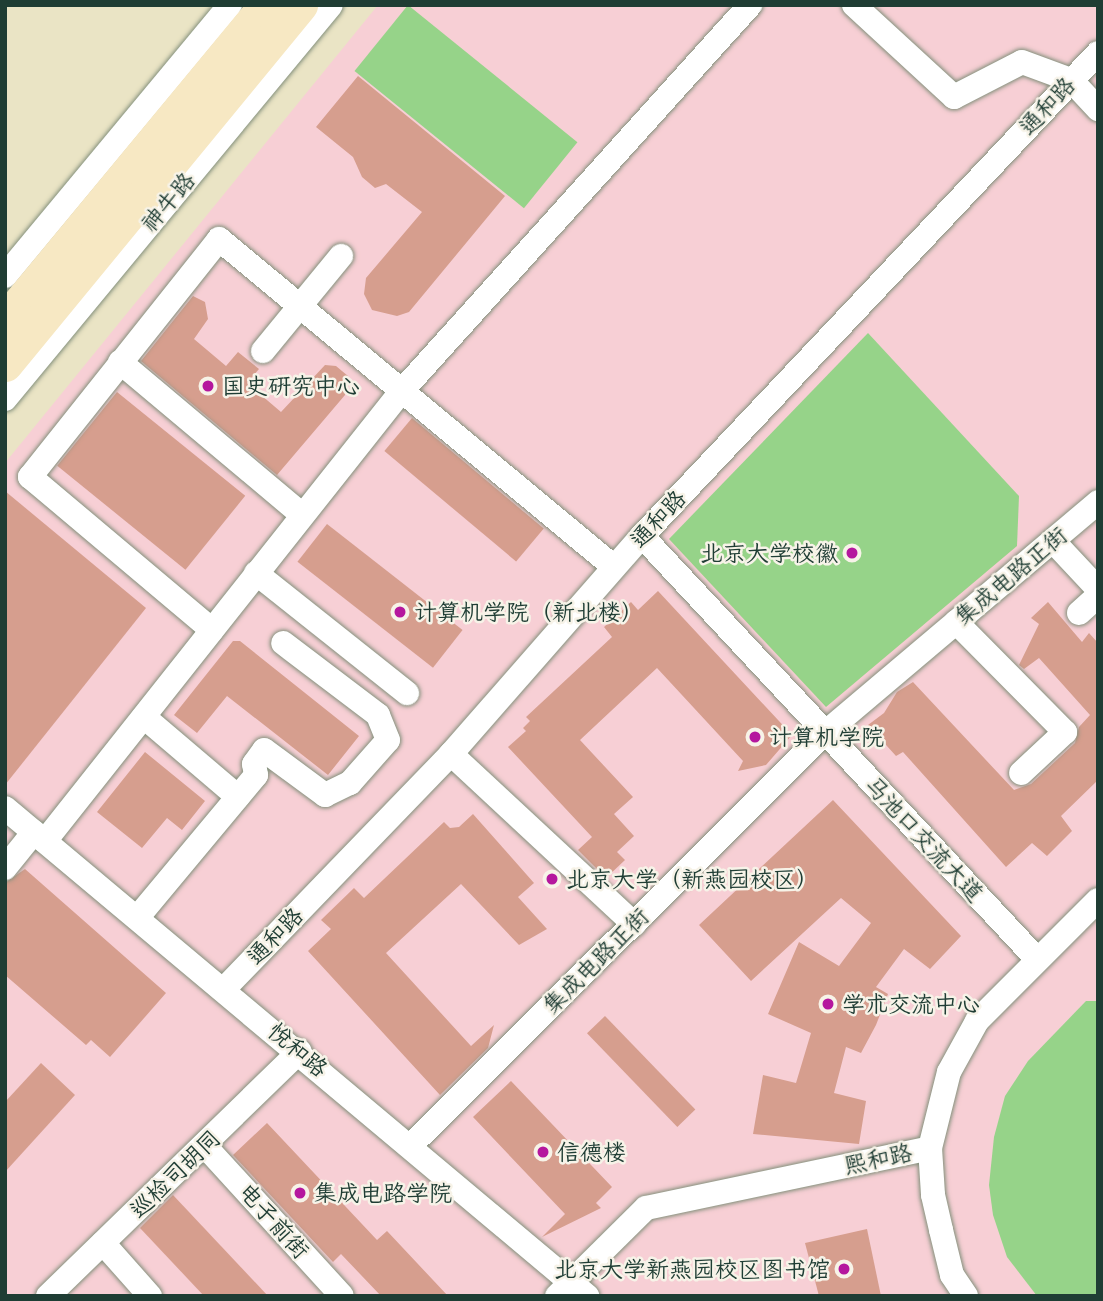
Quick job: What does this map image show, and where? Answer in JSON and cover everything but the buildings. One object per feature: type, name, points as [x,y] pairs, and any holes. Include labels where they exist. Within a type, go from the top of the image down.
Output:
[{"type":"main road","points":[[5,321],[266,5]]},
{"type":"main road","name":"神牛路","points":[[5,364],[299,5]]},
{"type":"street","points":[[5,276],[230,5]]},
{"type":"street","name":"神牛路","points":[[5,399],[331,5]]},
{"type":"street","points":[[5,868],[39,836],[144,717],[301,514],[400,393],[750,5]]},
{"type":"street","points":[[854,5],[954,97],[1022,62],[1072,80],[1098,109]]},
{"type":"street","name":"通和路","points":[[224,989],[451,754],[642,536],[1098,53]]},
{"type":"street","points":[[212,630],[30,477],[219,239],[400,393],[614,567]]},
{"type":"street","points":[[263,352],[341,256]]},
{"type":"street","points":[[120,362],[301,514]]},
{"type":"street","name":"集成电路正街","points":[[411,1145],[825,733],[1054,542],[1098,502]]},
{"type":"street","name":"马池口交流大道","points":[[642,536],[1036,958]]},
{"type":"street","points":[[1054,542],[1098,589]]},
{"type":"street","points":[[256,573],[407,693]]},
{"type":"street","points":[[1079,613],[1098,596]]},
{"type":"street","points":[[957,622],[1065,732],[1021,773]]},
{"type":"street","points":[[138,918],[256,775],[254,764],[264,750],[325,795],[350,783],[388,740],[378,715],[283,643]]},
{"type":"street","points":[[144,717],[238,797]]},
{"type":"street","points":[[451,754],[634,924]]},
{"type":"street","name":"悦和路","points":[[5,808],[411,1145],[573,1291]]},
{"type":"street","name":"熙和路","points":[[573,1291],[646,1208],[930,1148],[949,1072],[977,1021],[1036,958],[1098,900]]},
{"type":"street","name":"巡检司胡同","points":[[48,1296],[300,1051]]},
{"type":"street","name":"电子前街","points":[[205,1146],[342,1296]]},
{"type":"street","points":[[930,1148],[933,1195],[941,1230],[952,1275],[966,1296]]},
{"type":"street","points":[[103,1243],[150,1296]]},
{"type":"shaded area","name":"北京大学（新燕园校区）","points":[[378,5],[1098,5],[1098,1296],[5,1296],[5,463]]},
{"type":"green space","points":[[408,5],[577,142],[524,208],[355,71]]},
{"type":"green space","points":[[868,333],[1019,496],[1017,546],[826,707],[669,539]]},
{"type":"green space","points":[[1086,1001],[1098,1001],[1098,1296],[1037,1296],[1007,1257],[993,1215],[989,1185],[994,1137],[1005,1096],[1028,1061]]},
{"type":"place","name":"国史研究中心","points":[[208,386]]},
{"type":"place","name":"北京大学校徽","points":[[852,553]]},
{"type":"place","name":"计算机学院（新北楼）","points":[[400,612]]},
{"type":"place","name":"计算机学院","points":[[755,737]]},
{"type":"place","name":"北京大学（新燕园校区）","points":[[552,879]]},
{"type":"place","name":"学术交流中心","points":[[828,1004]]},
{"type":"place","name":"信德楼","points":[[543,1152]]},
{"type":"place","name":"集成电路学院","points":[[300,1193]]},
{"type":"place","name":"北京大学新燕园校区图书馆","points":[[844,1269]]}]
